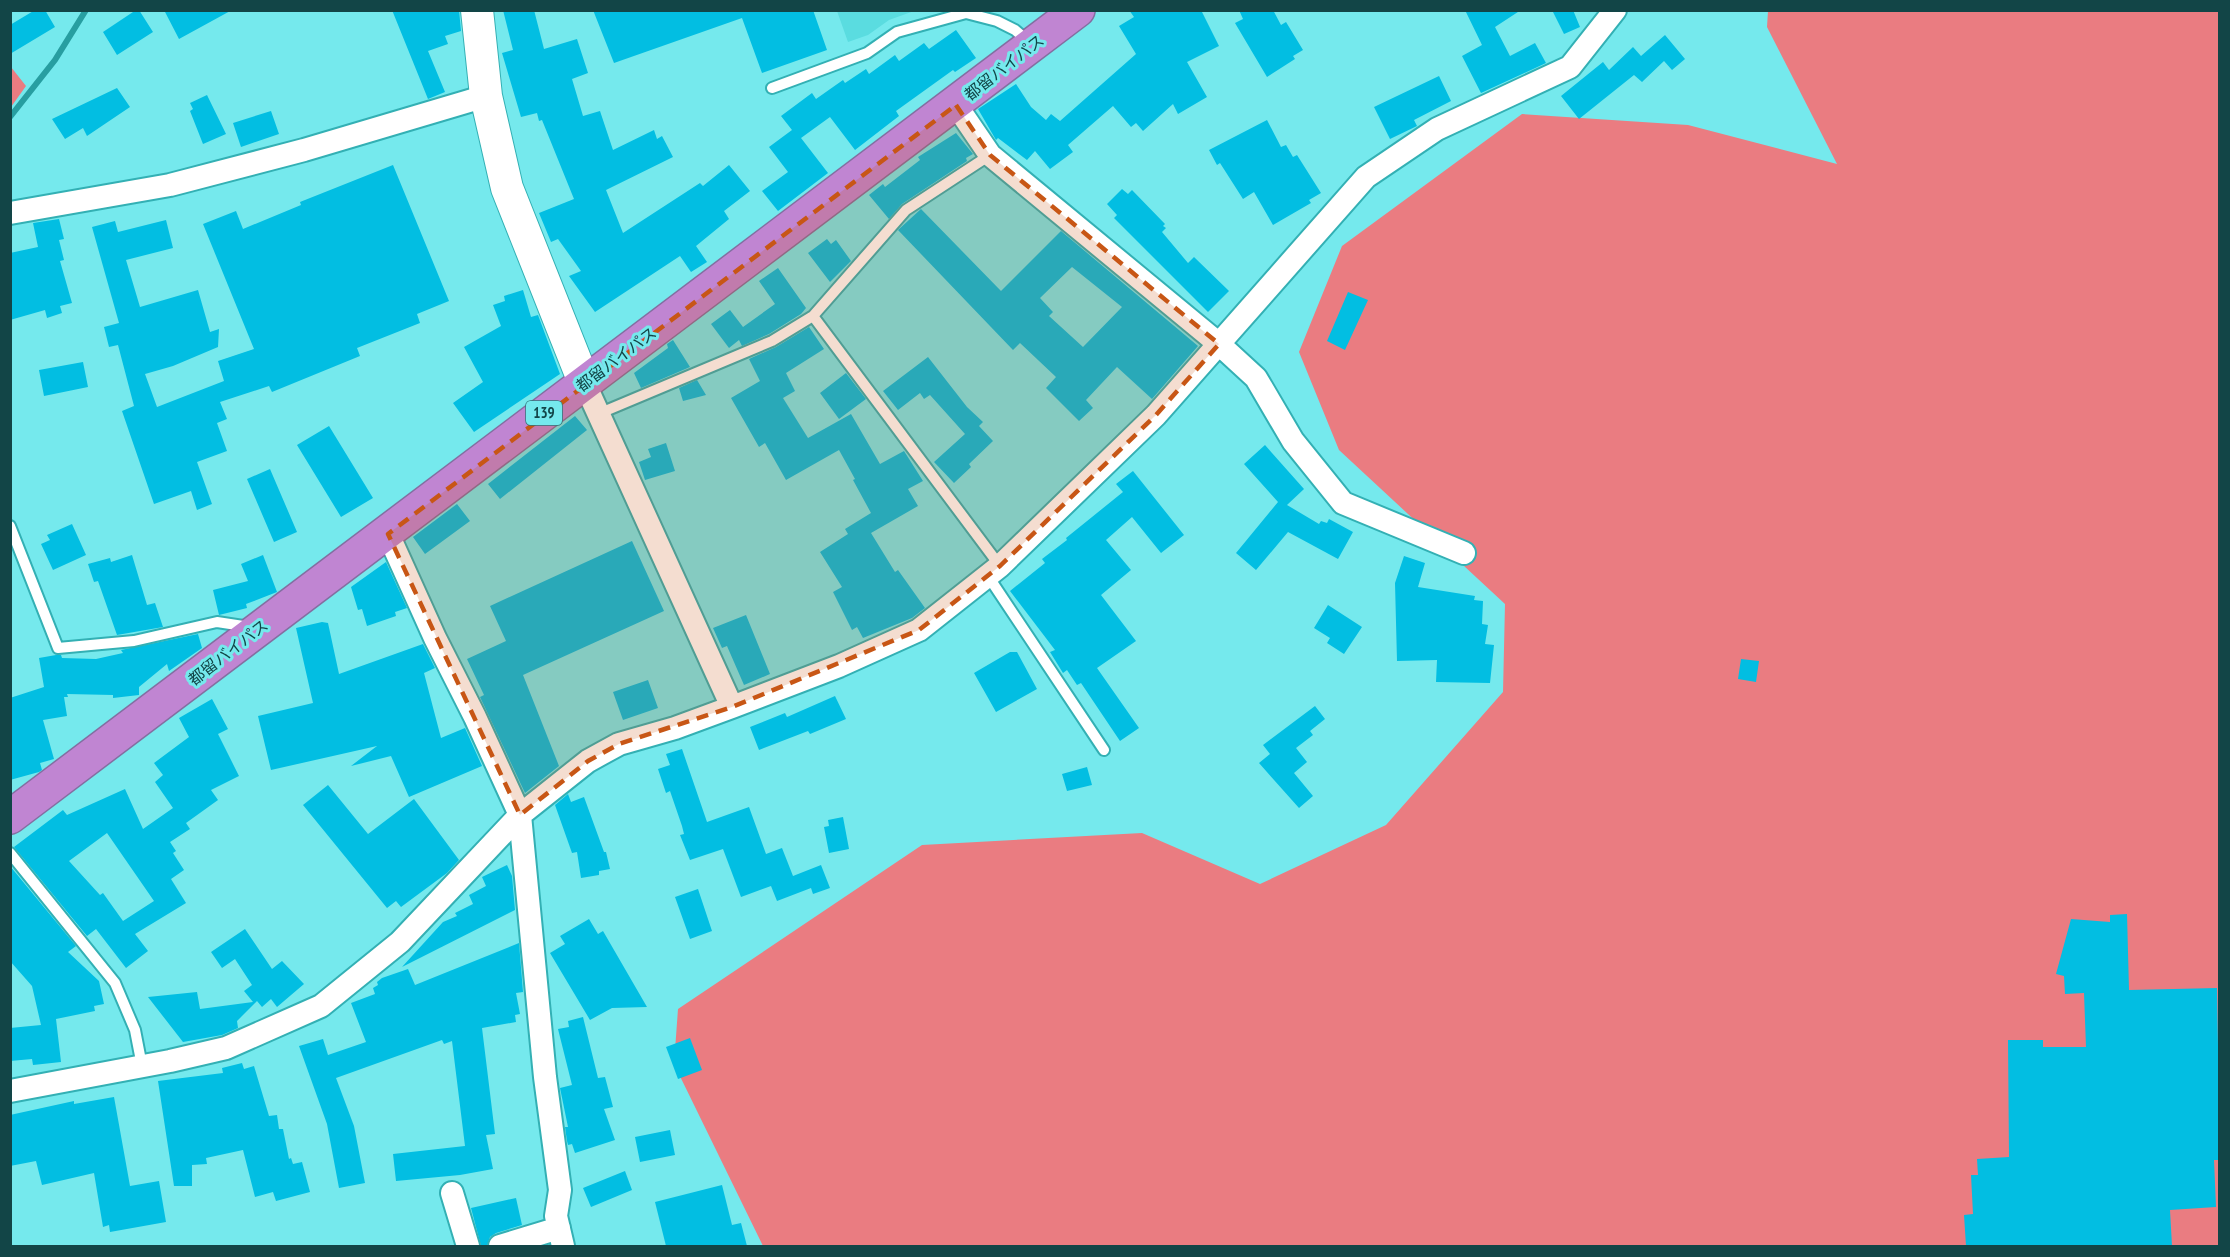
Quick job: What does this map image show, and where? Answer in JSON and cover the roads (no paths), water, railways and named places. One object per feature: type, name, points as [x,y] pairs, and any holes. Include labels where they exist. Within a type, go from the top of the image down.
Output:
[{"type":"highway","name":"都留バイパス","points":[[10,817],[258,629],[388,534],[584,382],[956,105],[1078,10]]},
{"type":"street","points":[[477,10],[486,96],[507,188],[584,382],[732,707]]},
{"type":"street","points":[[10,1091],[226,1048],[321,1006],[400,942],[520,815],[588,760],[619,744],[675,728],[839,666],[919,630],[994,571],[1156,415],[1366,177],[1437,129],[1570,67],[1615,10]]},
{"type":"street","points":[[10,213],[170,185],[304,150],[486,96]]},
{"type":"street","points":[[956,105],[990,155],[1219,344],[1256,378],[1293,441],[1343,503],[1464,553]]},
{"type":"street","points":[[388,534],[520,815],[544,1077],[560,1190],[556,1216],[561,1237],[500,1246]]},
{"type":"street","points":[[452,1193],[468,1246]]},
{"type":"lane","points":[[772,88],[867,53],[897,32],[966,13],[997,21],[1015,30],[1032,46]]},
{"type":"lane","points":[[598,414],[772,341],[813,316],[906,210],[990,155]]},
{"type":"lane","points":[[813,316],[994,571],[1104,750]]},
{"type":"lane","points":[[10,526],[58,648],[134,641],[217,622],[258,629]]},
{"type":"lane","points":[[10,853],[115,983],[135,1030],[142,1066]]},
{"type":"waterway","points":[[10,117],[55,60],[86,10]]}]
